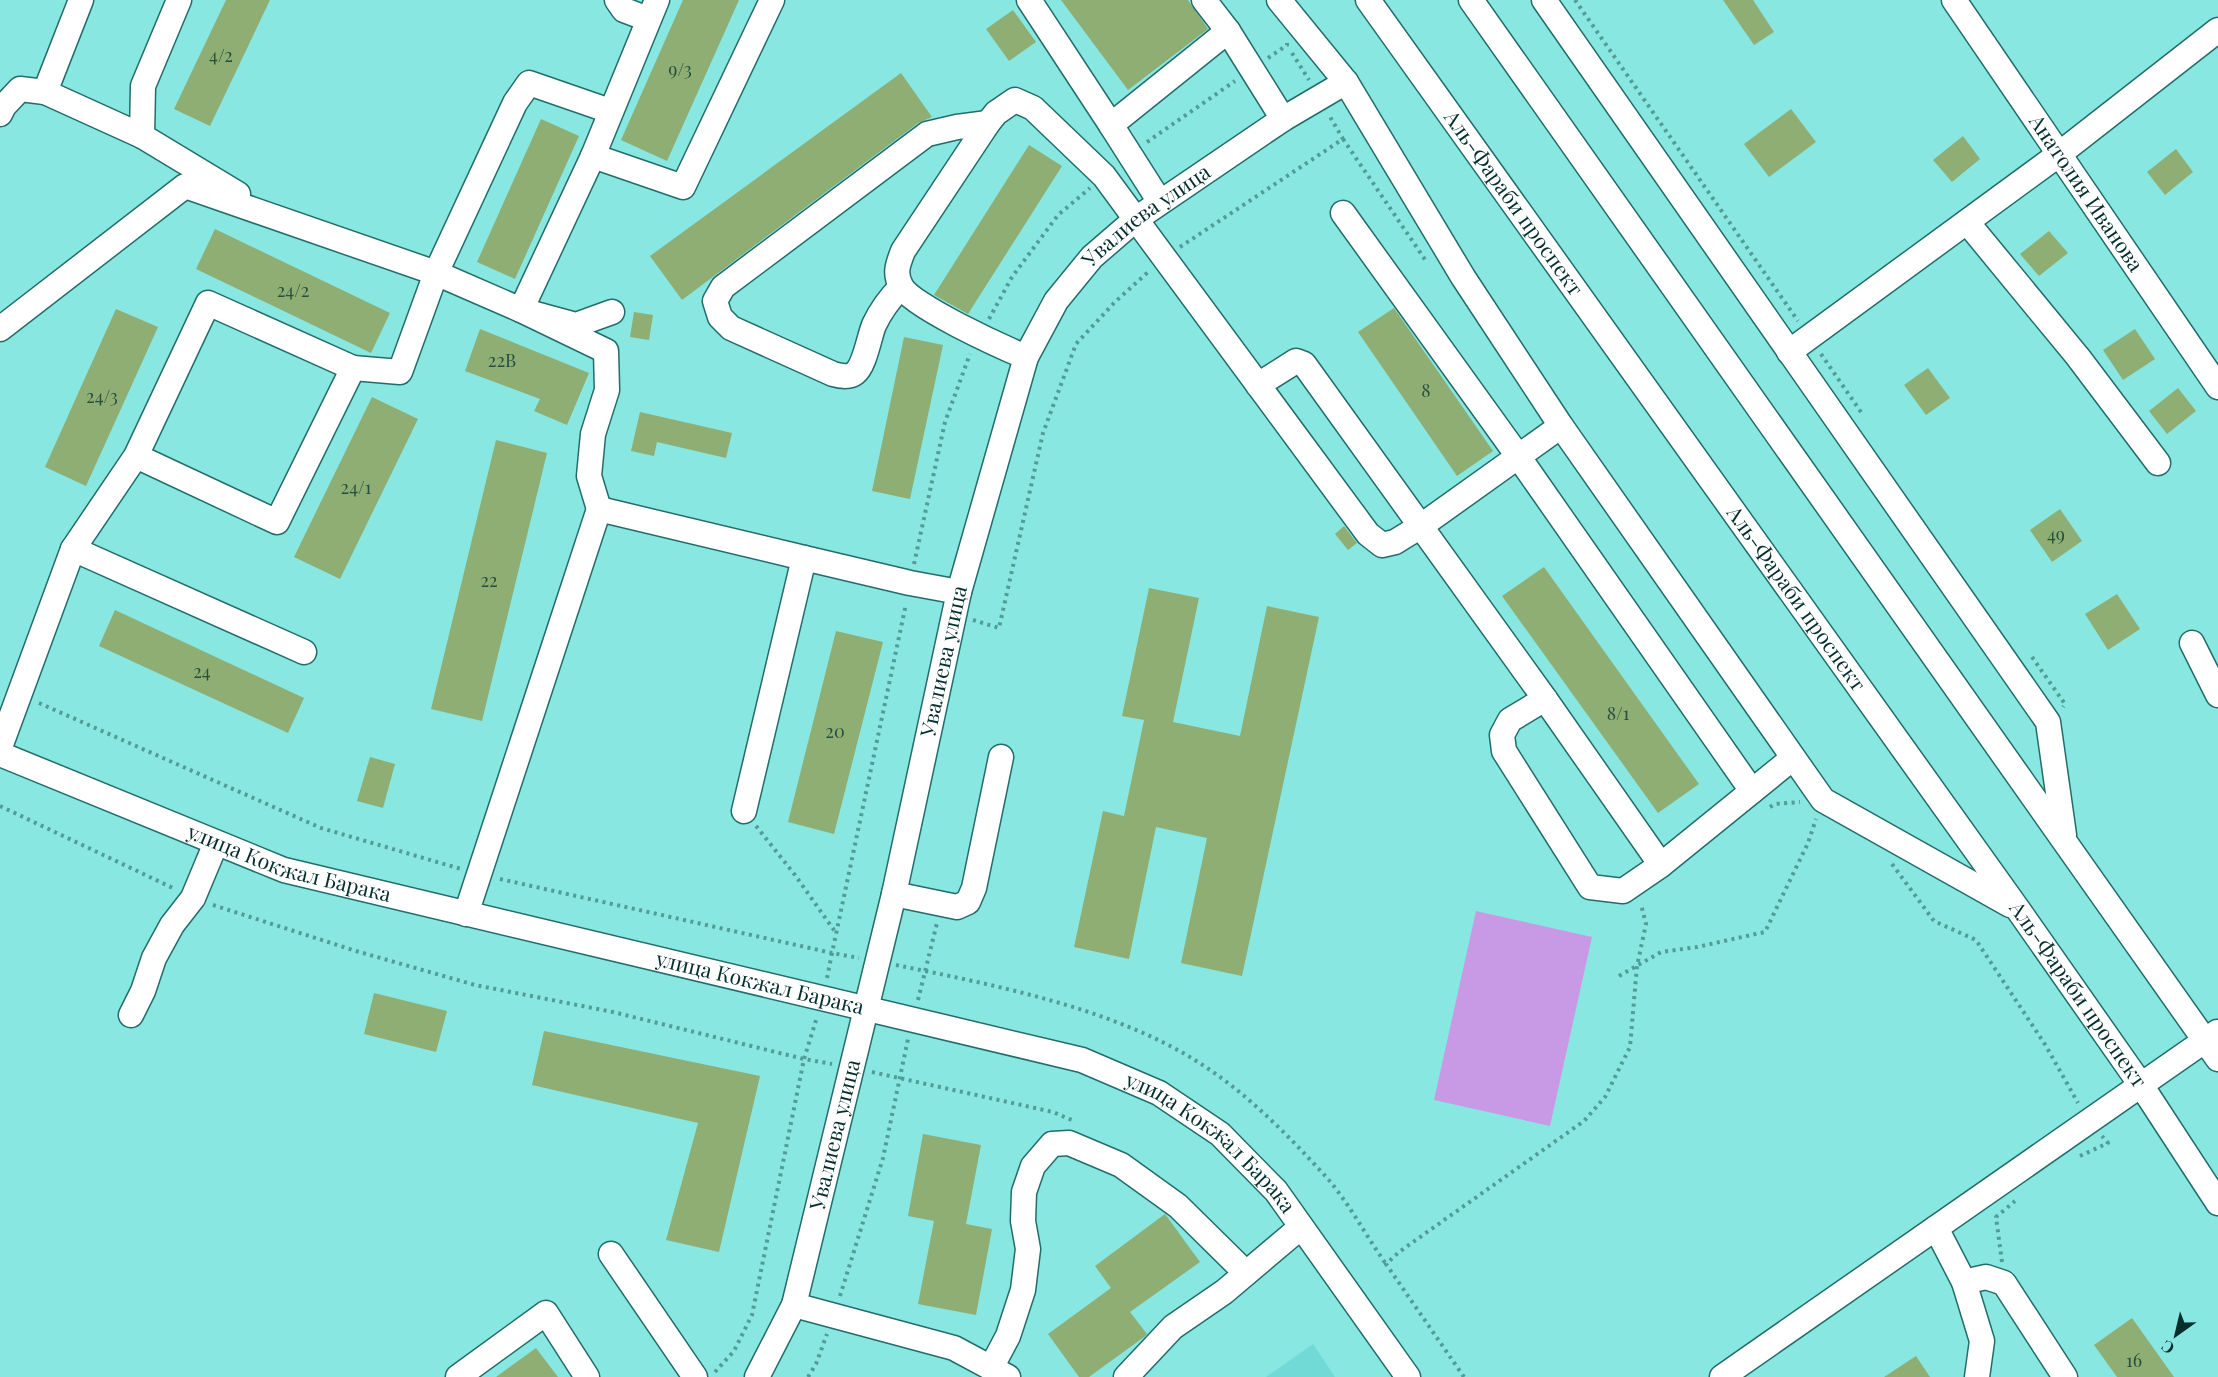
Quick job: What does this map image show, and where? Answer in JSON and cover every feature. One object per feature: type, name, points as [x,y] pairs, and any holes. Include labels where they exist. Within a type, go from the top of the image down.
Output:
[{"type":"street","points":[[45,92],[81,0]]},
{"type":"street","points":[[142,136],[143,86],[179,0]]},
{"type":"street","points":[[521,310],[593,156],[653,10],[624,10],[617,0]]},
{"type":"street","points":[[593,156],[683,187],[772,0]]},
{"type":"street","points":[[1029,0],[1160,202]]},
{"type":"street","points":[[1204,0],[1228,31],[1283,119]]},
{"type":"street","points":[[1279,0],[1346,82],[1463,277],[1561,426],[1823,800],[2017,908]]},
{"type":"street","name":"Аль-Фараби проспект","points":[[1368,0],[2017,908],[2141,1085],[2218,1203]]},
{"type":"street","points":[[1471,0],[2064,841],[2214,1044],[2141,1085],[1722,1377]]},
{"type":"street","points":[[1545,0],[2048,722],[2064,841]]},
{"type":"street","name":"Анатолия Иванова","points":[[1953,0],[2218,387]]},
{"type":"street","points":[[1789,352],[2058,155],[2218,30]]},
{"type":"street","points":[[1111,125],[1228,31]]},
{"type":"street","name":"Увалиева улица","points":[[757,1377],[794,1305],[894,894],[957,603],[1026,357],[1056,301],[1092,257],[1136,219],[1283,119],[1346,82]]},
{"type":"street","points":[[0,747],[73,549],[136,456],[208,303],[352,368],[400,372],[436,273],[515,103],[529,83],[610,111]]},
{"type":"street","points":[[0,114],[4,105],[20,89],[45,92],[142,136],[278,218]]},
{"type":"street","points":[[1026,357],[980,337],[913,298],[901,287],[896,268],[903,251],[988,123],[996,113],[1015,100],[1033,108],[1104,176],[1368,534],[1382,545],[1395,542],[1421,526],[1561,426]]},
{"type":"street","points":[[901,287],[887,301],[874,325],[860,366],[855,373],[843,377],[731,328],[720,317],[715,301],[723,287],[927,134],[988,123]]},
{"type":"street","points":[[0,329],[185,186],[436,273],[521,310],[606,351],[607,390],[593,434],[589,476],[599,510],[466,914]]},
{"type":"street","points":[[1343,213],[1518,456],[1752,791]]},
{"type":"street","points":[[1967,222],[2078,357],[2158,463]]},
{"type":"street","points":[[521,310],[576,325],[612,312]]},
{"type":"street","points":[[1258,385],[1287,364],[1296,361],[1304,364],[1545,699],[1661,865]]},
{"type":"street","points":[[136,456],[277,522],[352,368]]},
{"type":"street","points":[[599,510],[804,558],[910,598],[957,603]]},
{"type":"street","points":[[73,549],[304,652]]},
{"type":"street","points":[[744,811],[804,558]]},
{"type":"street","points":[[2192,643],[2218,695]]},
{"type":"street","points":[[1545,699],[1510,720],[1502,735],[1504,751],[1590,887],[1623,891],[1661,865],[1793,758]]},
{"type":"street","name":"улица Кокжал Барака","points":[[0,754],[284,870],[1082,1060],[1159,1093],[1220,1134],[1276,1191],[1408,1377]]},
{"type":"street","points":[[894,894],[957,907],[968,902],[974,888],[1001,757]]},
{"type":"street","points":[[131,1015],[143,991],[154,958],[172,925],[192,898],[216,843]]},
{"type":"street","points":[[794,1305],[954,1348],[1000,1372],[1008,1336],[1023,1290],[1028,1250],[1023,1221],[1024,1192],[1033,1166],[1052,1144],[1069,1143],[1121,1165],[1178,1206],[1246,1273]]},
{"type":"street","points":[[1126,1377],[1173,1327],[1224,1292],[1301,1227]]},
{"type":"street","points":[[1936,1228],[1964,1282],[1982,1341],[1977,1377]]},
{"type":"street","points":[[611,1254],[695,1377]]},
{"type":"street","points":[[1964,1282],[1986,1277],[2004,1283],[2065,1377]]},
{"type":"street","points":[[458,1377],[546,1313],[587,1377]]},
{"type":"path","points":[[1575,0],[1869,424]]},
{"type":"path","points":[[957,603],[999,628],[1043,433],[1076,344],[1115,302],[1164,258],[1343,139],[1283,37]]},
{"type":"path","points":[[1129,154],[1287,45]]},
{"type":"path","points":[[711,1377],[734,1350],[752,1315],[804,1059],[822,998],[832,953],[910,598],[945,422],[972,349],[1011,276],[1058,215],[1104,176]]},
{"type":"path","points":[[2026,650],[2065,704],[2048,722]]},
{"type":"path","points":[[20,694],[321,828],[479,874],[832,953],[926,971],[1086,1011],[1137,1029],[1198,1061],[1248,1097],[1328,1179],[1464,1377]]},
{"type":"path","points":[[1619,976],[1661,952],[1698,947],[1766,932],[1808,843],[1823,800]]},
{"type":"path","points":[[0,806],[192,898],[356,951],[475,985],[613,1012],[804,1059],[1053,1112],[1074,1121]]},
{"type":"path","points":[[744,811],[795,875],[836,934]]},
{"type":"path","points":[[1887,857],[1934,921],[1976,940],[2046,1046],[2089,1122],[2108,1143],[2076,1157]]},
{"type":"path","points":[[1386,1264],[1399,1252],[1584,1122],[1605,1097],[1630,1047],[1637,966],[1646,924],[1636,882]]},
{"type":"path","points":[[808,1377],[816,1364],[834,1316],[882,1158],[941,904]]},
{"type":"path","points":[[2004,1283],[1996,1217],[2024,1195]]},
{"type":"shaded area","points":[[1476,911],[1592,937],[1550,1126],[1434,1100]]},
{"type":"shaded area","points":[[1313,1344],[1335,1377],[1266,1377]]},
{"type":"building","points":[[226,0],[270,0],[210,126],[174,109]]},
{"type":"building","points":[[683,0],[739,0],[667,161],[621,140]]},
{"type":"building","points":[[1061,0],[1188,0],[1208,29],[1128,90]]},
{"type":"building","points":[[1723,0],[1753,0],[1774,32],[1754,45]]},
{"type":"building","points":[[1013,10],[1036,42],[1009,61],[986,29]]},
{"type":"building","points":[[901,73],[932,117],[918,123],[682,300],[650,256]]},
{"type":"building","points":[[1791,109],[1816,142],[1769,177],[1744,144]]},
{"type":"building","points":[[541,119],[579,136],[515,279],[477,262]]},
{"type":"building","points":[[1963,136],[1980,159],[1952,182],[1933,160]]},
{"type":"building","points":[[1029,145],[1062,166],[968,314],[934,295]]},
{"type":"building","points":[[2176,149],[2193,172],[2165,195],[2147,172]]},
{"type":"building","points":[[215,229],[390,313],[371,353],[196,269]]},
{"type":"building","points":[[2049,231],[2068,253],[2039,276],[2020,254]]},
{"type":"building","points":[[1394,308],[1493,451],[1457,476],[1358,332]]},
{"type":"building","points":[[116,309],[158,327],[86,486],[45,467]]},
{"type":"building","points":[[634,312],[653,315],[649,340],[630,337]]},
{"type":"building","points":[[480,329],[589,373],[567,425],[534,411],[540,399],[465,371]]},
{"type":"building","points":[[2135,329],[2155,359],[2123,380],[2103,350]]},
{"type":"building","points":[[904,337],[943,345],[910,499],[872,491]]},
{"type":"building","points":[[1928,368],[1950,398],[1926,415],[1904,385]]},
{"type":"building","points":[[2178,388],[2196,411],[2167,434],[2149,411]]},
{"type":"building","points":[[372,397],[418,419],[340,579],[294,557]]},
{"type":"building","points":[[640,412],[732,433],[726,458],[657,442],[654,456],[631,451]]},
{"type":"building","points":[[496,440],[547,453],[482,721],[431,709]]},
{"type":"building","points":[[2060,509],[2082,541],[2052,562],[2030,530]]},
{"type":"building","points":[[1344,526],[1357,543],[1348,550],[1335,534]]},
{"type":"building","points":[[1544,567],[1699,784],[1658,813],[1502,596]]},
{"type":"building","points":[[1149,588],[1199,598],[1173,722],[1240,736],[1267,606],[1319,617],[1242,976],[1181,963],[1207,838],[1156,827],[1129,959],[1074,947],[1103,811],[1124,816],[1144,720],[1122,716]]},
{"type":"building","points":[[2117,594],[2140,629],[2108,650],[2085,614]]},
{"type":"building","points":[[115,610],[304,698],[288,733],[99,646]]},
{"type":"building","points":[[836,631],[883,642],[834,834],[788,822]]},
{"type":"building","points":[[370,757],[395,764],[383,808],[357,801]]},
{"type":"building","points":[[374,993],[447,1011],[436,1052],[364,1034]]},
{"type":"building","points":[[544,1031],[760,1076],[719,1252],[666,1240],[698,1123],[532,1085]]},
{"type":"building","points":[[923,1134],[981,1145],[966,1224],[992,1229],[976,1315],[918,1304],[934,1221],[908,1216]]},
{"type":"building","points":[[1165,1214],[1200,1262],[1130,1312],[1147,1334],[1144,1337],[1089,1377],[1079,1377],[1048,1334],[1111,1288],[1095,1266]]},
{"type":"building","points":[[2132,1318],[2174,1377],[2117,1377],[2094,1345]]},
{"type":"building","points":[[536,1348],[558,1377],[496,1377]]},
{"type":"building","points":[[1916,1356],[1930,1377],[1884,1377]]}]
